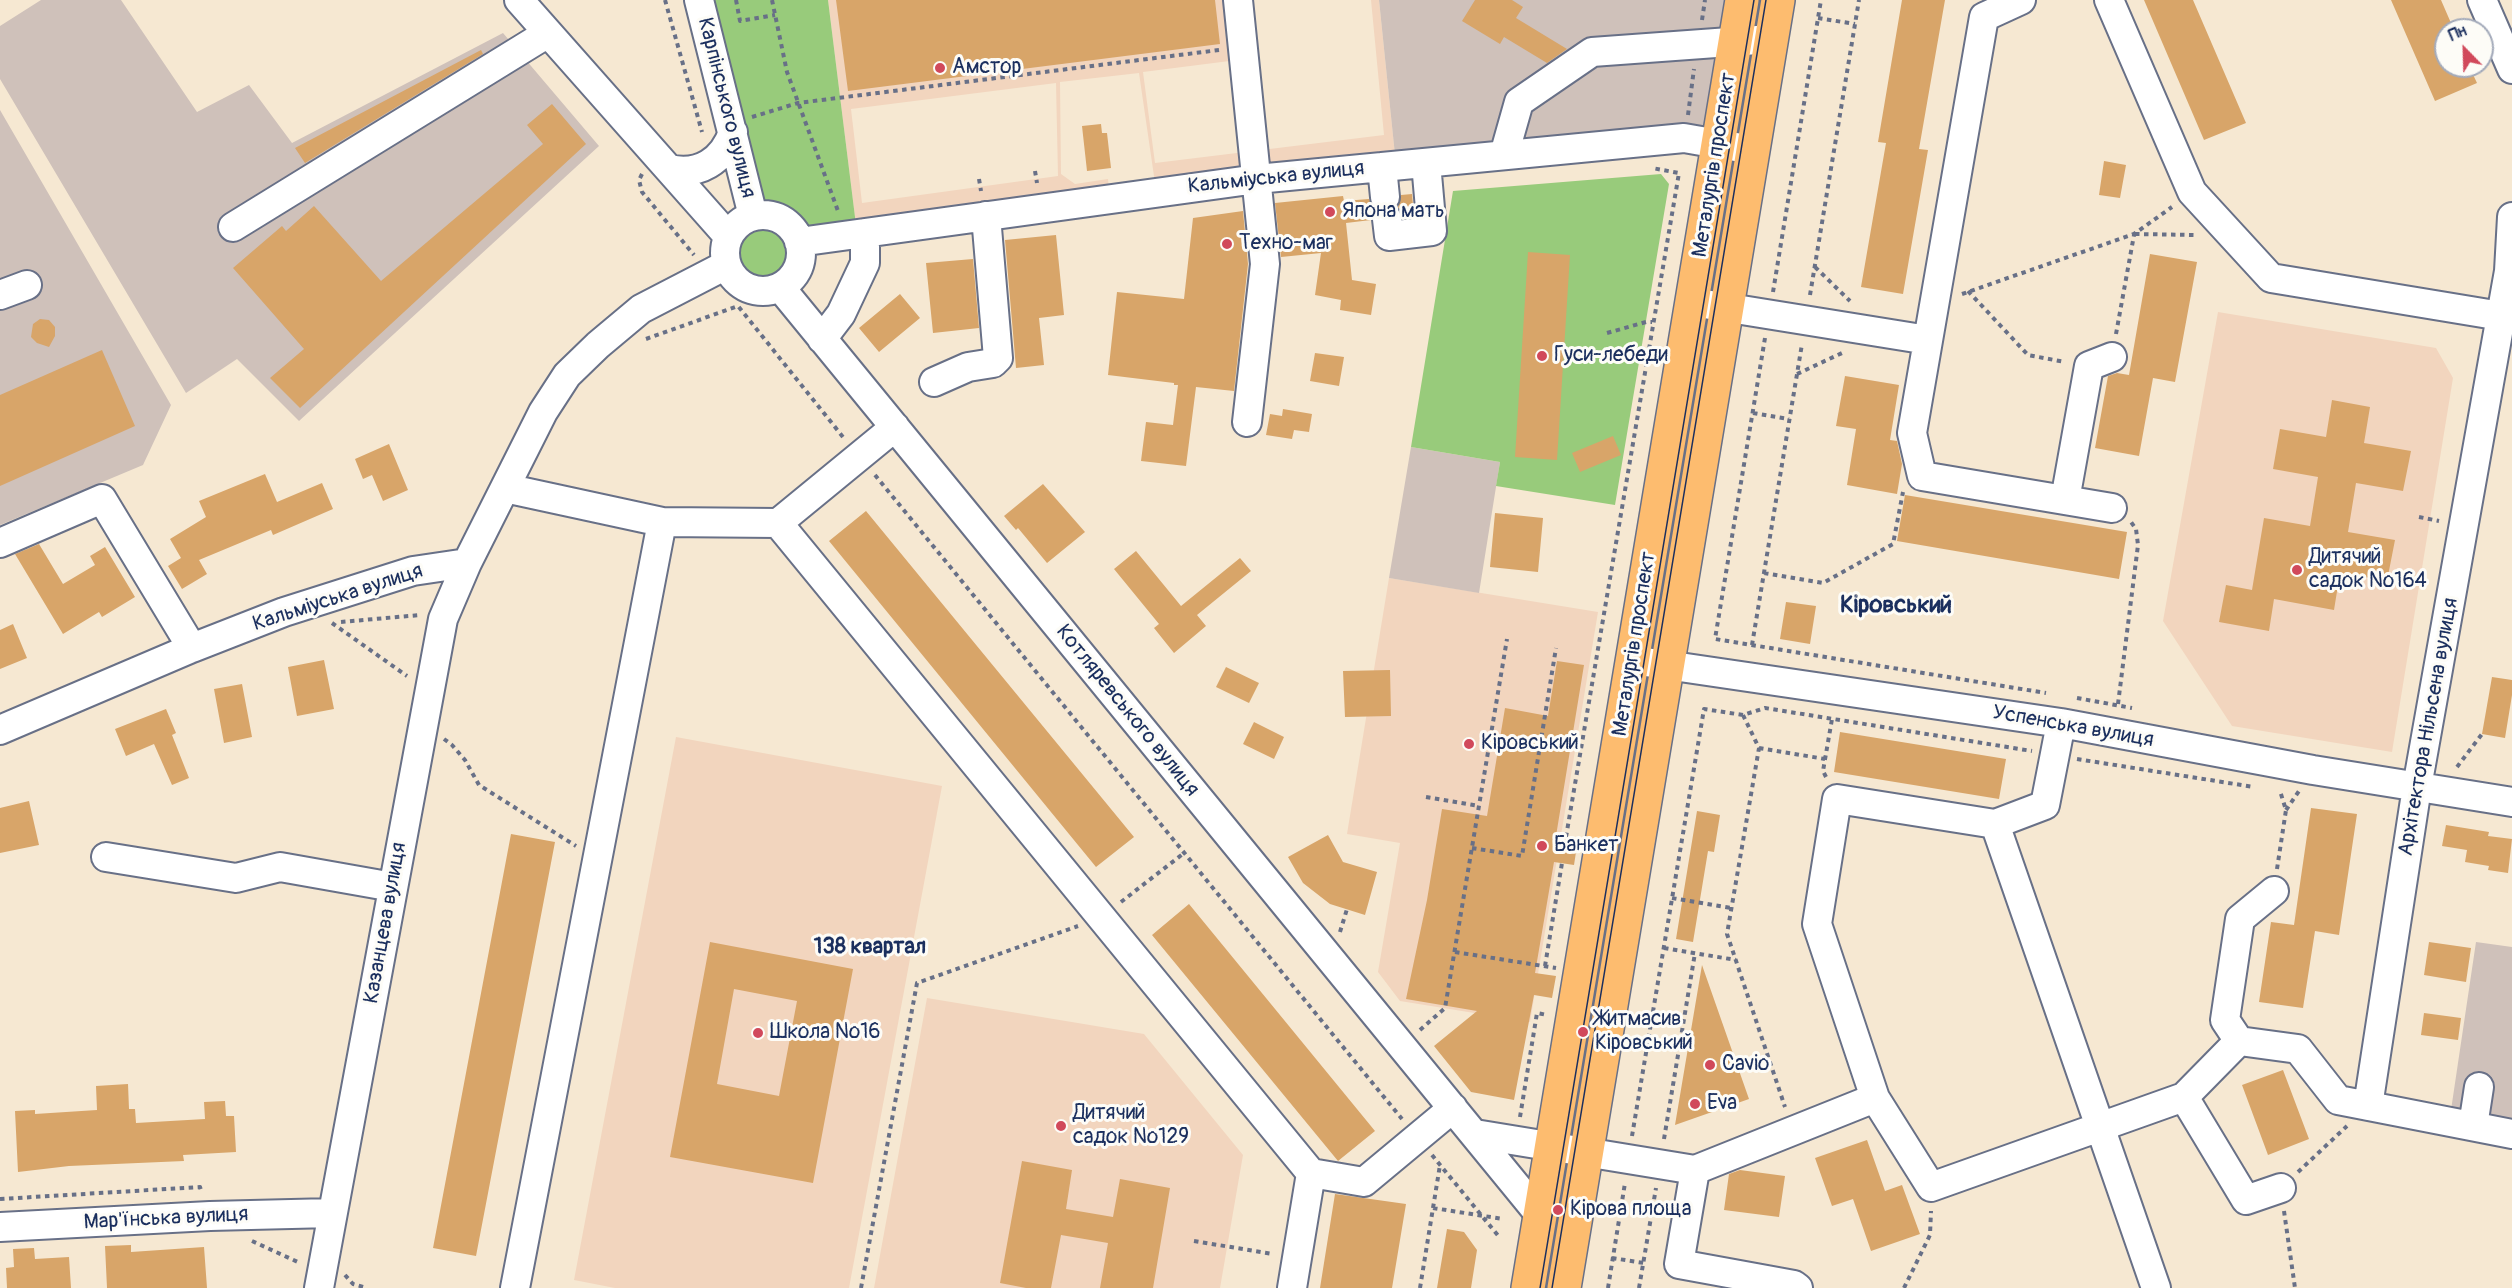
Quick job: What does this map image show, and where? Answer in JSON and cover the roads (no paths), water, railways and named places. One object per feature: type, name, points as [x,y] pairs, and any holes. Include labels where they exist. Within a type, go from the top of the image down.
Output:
[{"type":"main road","name":"Металургів проспект","points":[[1528,1288],[1742,0]]},
{"type":"main road","name":"Металургів проспект","points":[[1564,1288],[1778,0]]},
{"type":"street","points":[[519,0],[548,33],[656,170],[728,236]]},
{"type":"street","name":"Карпінського вулиця","points":[[699,0],[741,125],[753,216]]},
{"type":"street","points":[[1238,0],[1265,264],[1247,422]]},
{"type":"street","points":[[2021,0],[1984,17],[1912,433],[1922,476],[2112,508]]},
{"type":"street","points":[[2109,0],[2192,192],[2271,278],[2501,316]]},
{"type":"street","points":[[2488,2],[2512,69]]},
{"type":"street","points":[[233,227],[548,33]]},
{"type":"street","points":[[1504,155],[1519,102],[1592,51],[1772,39]]},
{"type":"street","points":[[656,170],[689,171],[709,164],[724,150],[741,125]]},
{"type":"street","name":"Кальміуська вулиця","points":[[799,242],[865,233],[984,204],[1684,138],[1753,150]]},
{"type":"street","points":[[1382,166],[1389,236],[1432,231],[1426,163]]},
{"type":"street","points":[[934,382],[968,367],[993,363],[998,358],[984,204]]},
{"type":"street","points":[[763,215],[782,220],[789,226],[799,242],[798,268],[793,276],[780,287],[762,291],[744,286],[730,274],[726,265],[724,250],[728,236],[739,224],[753,216],[763,215]]},
{"type":"street","name":"Архітектора Нільсена вулиця","points":[[2368,1106],[2418,787],[2501,316],[2511,272],[2512,217]]},
{"type":"street","points":[[822,339],[841,314],[865,263],[865,233]]},
{"type":"street","points":[[467,563],[543,412],[567,375],[641,309],[726,265]]},
{"type":"street","points":[[0,295],[27,285]]},
{"type":"street","name":"Котляревського вулиця","points":[[780,287],[1540,1215]]},
{"type":"street","points":[[1692,302],[1727,308],[1804,334],[1928,340]]},
{"type":"street","points":[[2065,500],[2089,366],[2112,357]]},
{"type":"street","points":[[505,488],[662,522],[778,523],[895,427]]},
{"type":"street","points":[[0,543],[102,499],[192,648]]},
{"type":"street","points":[[515,1288],[662,522]]},
{"type":"street","points":[[778,523],[1311,1173],[1364,1182],[1453,1108]]},
{"type":"street","name":"Кальміуська вулиця","points":[[0,730],[192,648],[284,612],[413,571],[467,563]]},
{"type":"street","name":"Казанцева вулиця","points":[[320,1288],[443,619],[467,563]]},
{"type":"street","name":"Успенська вулиця","points":[[1632,660],[2061,723],[2313,770],[2512,802]]},
{"type":"street","points":[[2061,723],[2045,805],[1995,824],[1837,799],[1816,924],[1875,1098],[1931,1187],[2184,1097],[2239,1041]]},
{"type":"street","points":[[1995,824],[2156,1288]]},
{"type":"street","points":[[106,857],[236,878],[280,867],[393,887]]},
{"type":"street","points":[[2274,891],[2240,919],[2225,1020],[2239,1041],[2298,1049],[2338,1100],[2512,1134]]},
{"type":"street","points":[[2473,1126],[2479,1088]]},
{"type":"street","points":[[2184,1097],[2246,1200],[2281,1188]]},
{"type":"street","points":[[1475,1134],[1586,1154],[1695,1170],[1875,1098]]},
{"type":"street","points":[[1695,1170],[1679,1264],[1794,1285],[1798,1288]]},
{"type":"street","points":[[1292,1288],[1311,1173]]},
{"type":"street","name":"Мар'їнська вулиця","points":[[0,1227],[210,1216],[332,1214]]},
{"type":"tram line","points":[[1540,1288],[1754,0]]},
{"type":"tram line","points":[[1552,1288],[1766,0]]},
{"type":"place","name":"Амстор","points":[[940,68]]},
{"type":"place","name":"Япона мать","points":[[1330,212]]},
{"type":"place","name":"Техно-маг","points":[[1227,244]]},
{"type":"place","name":"Гуси-лебеди","points":[[1542,356]]},
{"type":"place","name":"Дитячий садок №164","points":[[2297,570]]},
{"type":"place","name":"Кіровський","points":[[1469,744]]},
{"type":"place","name":"Банкет","points":[[1542,846]]},
{"type":"place","name":"Житмасив Кіровський","points":[[1583,1032]]},
{"type":"place","name":"Школа №16","points":[[758,1033]]},
{"type":"place","name":"Cavio","points":[[1710,1065]]},
{"type":"place","name":"Eva","points":[[1695,1104]]},
{"type":"place","name":"Дитячий садок №129","points":[[1061,1126]]},
{"type":"place","name":"Кірова площа","points":[[1558,1210]]},
{"type":"district","name":"Кіровський","points":[[1896,606]]},
{"type":"district","name":"138 квартал","points":[[870,947]]}]
